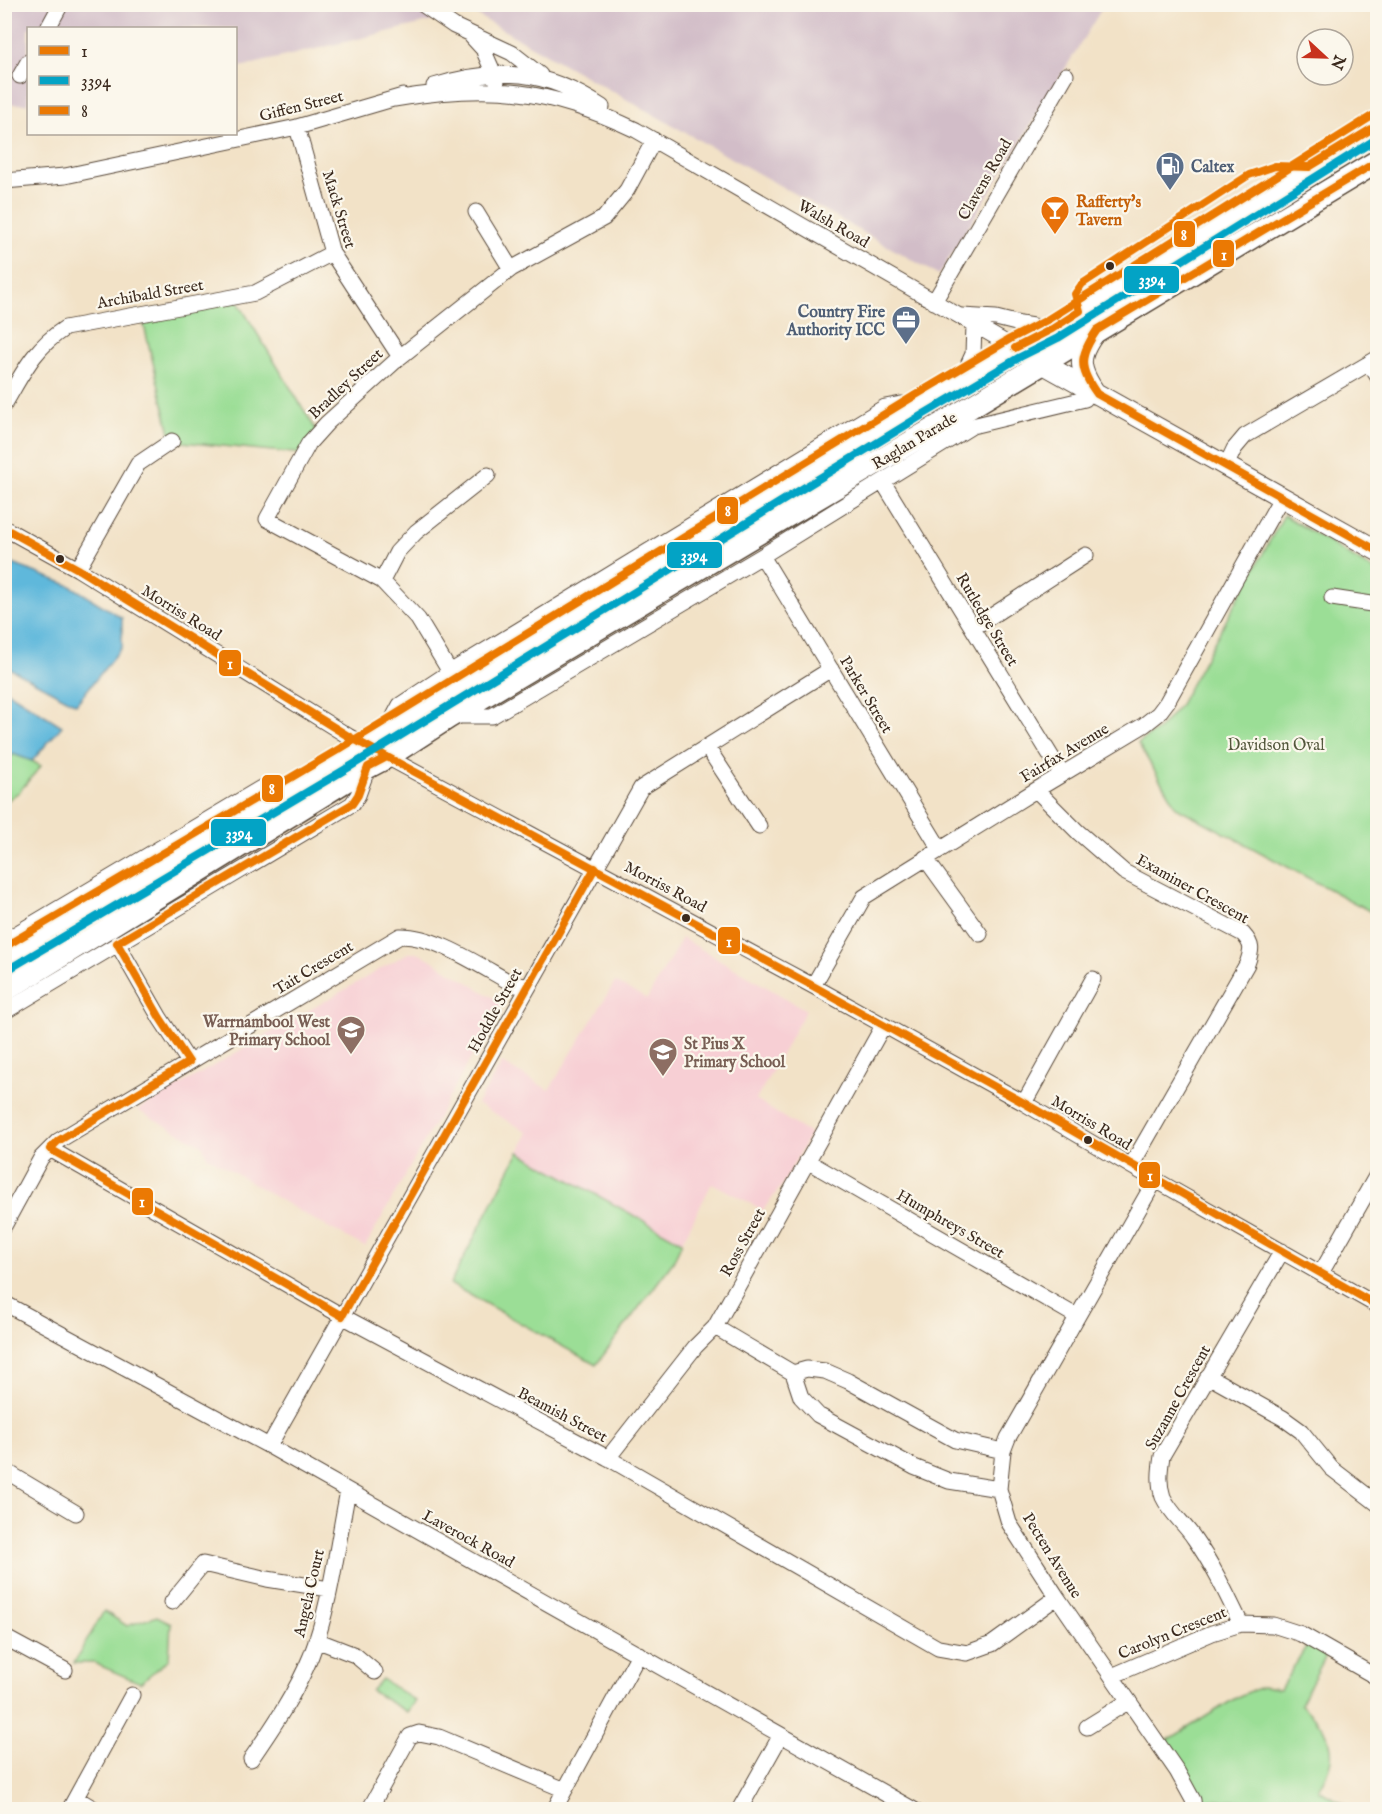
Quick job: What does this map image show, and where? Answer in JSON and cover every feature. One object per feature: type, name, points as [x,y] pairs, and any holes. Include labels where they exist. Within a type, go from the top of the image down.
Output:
[{"type":"highway","name":"Raglan Parade","points":[[4,960],[295,786],[373,756],[385,733],[919,405],[1015,348],[1052,329],[1377,125]]},
{"type":"highway","name":"Raglan Parade","points":[[4,991],[373,756],[449,717],[972,416],[1042,364],[1377,161]]},
{"type":"highway","points":[[956,383],[972,416]]},
{"type":"main road","points":[[1091,397],[1081,366],[1084,348],[1097,330]]},
{"type":"main road","points":[[1015,348],[1091,397],[1226,466],[1377,551]]},
{"type":"street","points":[[49,27],[61,4]]},
{"type":"street","name":"Walsh Road","points":[[422,4],[477,38],[512,53],[546,79]]},
{"type":"street","points":[[453,81],[471,71],[475,66],[478,54],[477,38]]},
{"type":"street","name":"Walsh Road","points":[[477,38],[498,74],[521,74],[546,79],[579,93],[636,130]]},
{"type":"street","points":[[20,76],[27,64]]},
{"type":"street","points":[[498,74],[500,90]]},
{"type":"street","name":"Giffen Street","points":[[4,181],[65,176],[297,127],[453,81],[498,74]]},
{"type":"street","name":"Clavens Road","points":[[934,302],[1066,75]]},
{"type":"street","name":"Walsh Road","points":[[500,90],[533,93],[561,100],[607,116],[636,130],[1015,348]]},
{"type":"street","name":"Giffen Street","points":[[394,99],[427,93],[500,90]]},
{"type":"street","name":"Mack Street","points":[[297,127],[332,253],[400,357]]},
{"type":"street","name":"Bradley Street","points":[[450,672],[418,619],[382,581],[267,519],[309,443],[327,423],[400,357],[511,269],[604,218],[627,190],[654,140]]},
{"type":"street","points":[[476,212],[511,269]]},
{"type":"street","name":"Archibald Street","points":[[4,405],[35,352],[65,328],[255,293],[332,253]]},
{"type":"street","points":[[959,316],[996,318],[1052,329]]},
{"type":"street","points":[[956,383],[969,367],[973,354],[974,325]]},
{"type":"street","points":[[1226,466],[1234,448],[1245,436],[1373,360],[1377,377]]},
{"type":"street","name":"Raglan Parade","points":[[449,717],[492,716],[883,482],[972,416],[1091,397]]},
{"type":"street","name":"Raglan Parade","points":[[385,733],[400,705],[450,672],[885,407],[901,404],[919,405]]},
{"type":"street","points":[[78,569],[138,464],[172,441]]},
{"type":"street","points":[[382,581],[398,552],[416,532],[488,475]]},
{"type":"street","name":"Rutledge Street","points":[[883,482],[1062,774]]},
{"type":"street","name":"Fairfax Avenue","points":[[813,986],[864,897],[1144,725],[1162,708],[1281,498]]},
{"type":"street","name":"Morriss Road","points":[[4,528],[78,569],[373,756],[425,779],[813,986],[1024,1103],[1377,1306]]},
{"type":"street","points":[[973,628],[1086,555]]},
{"type":"street","name":"Parker Street","points":[[762,556],[940,849]]},
{"type":"street","points":[[1332,598],[1377,605]]},
{"type":"street","name":"Hoddle Street","points":[[269,1446],[640,788],[831,669]]},
{"type":"street","points":[[708,747],[759,826]]},
{"type":"street","points":[[4,1012],[352,804],[358,795],[373,756]]},
{"type":"street","name":"Raglan Parade","points":[[4,941],[261,788],[275,785],[295,786]]},
{"type":"street","name":"Examiner Crescent","points":[[1036,790],[1078,832],[1124,872],[1243,934],[1250,942],[1252,950],[1247,964],[1131,1166]]},
{"type":"street","points":[[925,858],[980,934]]},
{"type":"street","name":"Tait Crescent","points":[[4,1226],[41,1158],[58,1141],[400,936],[413,935],[430,940],[515,985],[528,986]]},
{"type":"street","points":[[117,943],[160,1018],[189,1062]]},
{"type":"street","points":[[1024,1103],[1093,979]]},
{"type":"street","name":"Ross Street","points":[[608,1458],[695,1347],[716,1327],[883,1026]]},
{"type":"street","name":"Beamish Street","points":[[50,1149],[342,1316],[608,1458],[938,1648],[967,1653],[992,1644],[1057,1597]]},
{"type":"street","name":"Humphreys Street","points":[[807,1161],[1076,1316]]},
{"type":"street","points":[[1321,1273],[1377,1173]]},
{"type":"street","name":"Pecten Avenue","points":[[1156,1179],[1008,1438],[1003,1451],[999,1489],[1009,1523],[1177,1771],[1193,1800],[1194,1809]]},
{"type":"street","name":"Suzanne Crescent","points":[[1241,1624],[1218,1577],[1193,1536],[1172,1514],[1162,1495],[1159,1475],[1162,1455],[1282,1251]]},
{"type":"street","name":"Laverock Road","points":[[4,1303],[269,1446],[914,1809]]},
{"type":"street","points":[[716,1327],[793,1373],[801,1397],[818,1415],[914,1467],[949,1481],[999,1489]]},
{"type":"street","points":[[793,1373],[807,1370],[825,1371],[848,1381],[955,1440],[1003,1451]]},
{"type":"street","points":[[1208,1376],[1283,1418],[1301,1431],[1331,1468],[1377,1504]]},
{"type":"street","points":[[4,1470],[76,1514]]},
{"type":"street","name":"Angela Court","points":[[251,1760],[276,1723],[310,1657],[324,1615],[348,1491]]},
{"type":"street","points":[[172,1602],[203,1564],[267,1579],[329,1589]]},
{"type":"street","name":"Carolyn Crescent","points":[[1112,1676],[1212,1633],[1241,1624],[1273,1625],[1301,1634],[1377,1678]]},
{"type":"street","points":[[4,1637],[65,1670]]},
{"type":"street","points":[[316,1640],[356,1655],[375,1672]]},
{"type":"street","points":[[554,1809],[639,1654]]},
{"type":"street","points":[[96,1809],[73,1804],[132,1695]]},
{"type":"street","points":[[1087,1727],[1129,1701]]},
{"type":"street","points":[[369,1809],[410,1736],[419,1733],[439,1737],[565,1790]]},
{"type":"street","points":[[739,1809],[781,1735]]},
{"type":"shaded area","points":[[4,5],[1104,5],[939,275],[471,12],[237,68],[237,27],[27,27],[27,104],[5,104]]},
{"type":"shaded area","name":"St Pius X Primary School","points":[[682,938],[806,1010],[756,1100],[810,1134],[783,1184],[763,1210],[712,1183],[682,1242],[519,1152],[528,1132],[477,1104],[502,1063],[549,1090],[615,982],[647,999]]},
{"type":"shaded area","name":"Warrnambool West Primary School","points":[[408,953],[420,953],[502,1003],[365,1247],[309,1217],[207,1156],[202,1145],[137,1110]]},
{"type":"green space","points":[[235,297],[318,433],[303,454],[172,441],[141,313]]},
{"type":"green space","name":"Davidson Oval","points":[[1284,515],[1377,572],[1377,915],[1176,807],[1138,743],[1159,729],[1179,706]]},
{"type":"green space","points":[[13,754],[41,766],[19,792],[5,802],[5,763]]},
{"type":"green space","points":[[519,1152],[682,1242],[673,1262],[596,1365],[450,1284]]},
{"type":"green space","points":[[104,1611],[127,1626],[157,1616],[171,1623],[169,1659],[140,1683],[94,1663],[74,1663]]},
{"type":"green space","points":[[1310,1640],[1329,1650],[1300,1704],[1319,1723],[1331,1746],[1329,1767],[1318,1790],[1353,1809],[1297,1809],[1264,1801],[1193,1800],[1160,1745],[1239,1696],[1261,1687],[1280,1689]]},
{"type":"green space","points":[[382,1679],[415,1701],[407,1712],[371,1691]]},
{"type":"water","points":[[5,561],[71,586],[122,618],[122,647],[76,704],[5,666]]},
{"type":"water","points":[[5,690],[62,726],[32,761],[13,754],[5,763]]},
{"type":"transit line","name":"8","points":[[4,947],[341,748],[914,396],[1010,339],[1047,320],[1372,116]]},
{"type":"transit line","name":"1","points":[[1015,348],[1080,311],[1075,294],[1082,284],[1249,175],[1275,166],[1309,167],[1378,125]]},
{"type":"transit line","name":"3394","points":[[9,969],[351,766],[924,414],[1020,357],[1058,338],[1378,138]]},
{"type":"transit line","name":"1","points":[[1378,161],[1097,330],[1087,347],[1083,362],[1086,377],[1097,394],[1378,551]]},
{"type":"transit line","name":"1","points":[[4,528],[78,569],[348,736],[813,986],[1024,1103],[1378,1306]]},
{"type":"transit line","name":"1","points":[[387,757],[368,767],[358,795],[352,804],[117,943],[160,1018],[189,1062],[58,1141],[50,1149],[342,1316],[595,868]]},
{"type":"place","name":"Caltex","points":[[1170,192]]},
{"type":"place","name":"Rafferty's Tavern","points":[[1055,236]]},
{"type":"place","name":"Country Fire Authority ICC","points":[[906,346]]},
{"type":"place","name":"Warrnambool West Primary School","points":[[351,1056]]},
{"type":"place","name":"St Pius X Primary School","points":[[663,1078]]}]
